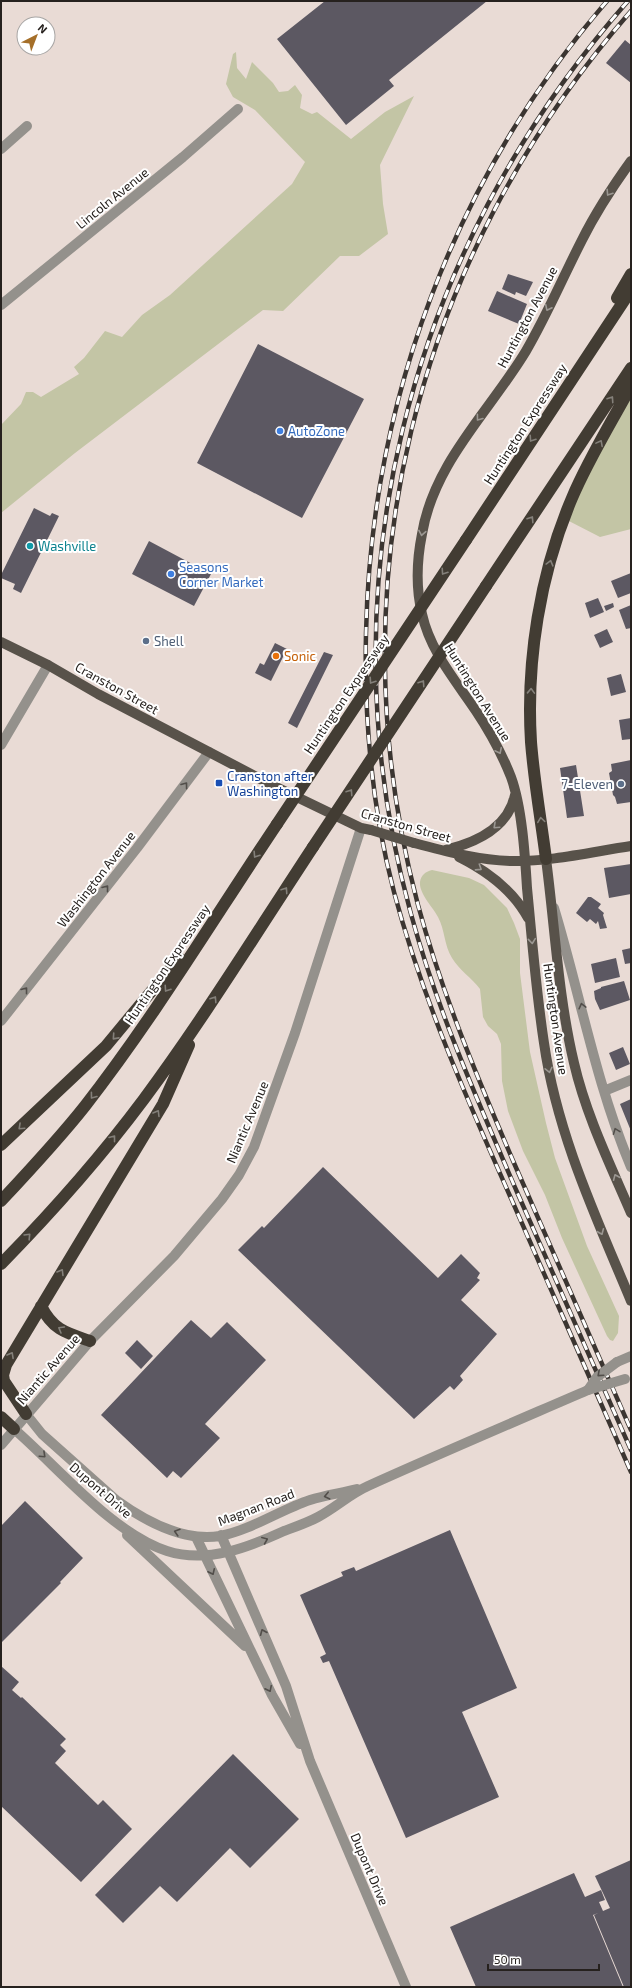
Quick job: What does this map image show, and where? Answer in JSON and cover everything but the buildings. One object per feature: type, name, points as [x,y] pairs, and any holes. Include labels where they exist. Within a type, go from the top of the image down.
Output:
[{"type":"highway","points":[[543,422],[631,274]]},
{"type":"highway","name":"Huntington Expressway","points":[[1,1201],[50,1148],[98,1089],[142,1026],[631,290]]},
{"type":"highway","points":[[1,1264],[38,1226],[108,1144],[144,1099],[199,1022],[313,847],[631,368]]},
{"type":"highway","points":[[546,859],[531,742],[531,683],[538,622],[549,566],[563,520],[582,476],[631,386]]},
{"type":"highway","points":[[1,1145],[106,1046],[144,1002],[235,887]]},
{"type":"highway","points":[[26,1414],[6,1385],[3,1375],[9,1358],[163,1104],[199,1022]]},
{"type":"highway","points":[[41,1306],[48,1320],[58,1328],[90,1341]]},
{"type":"highway","points":[[1,1417],[14,1429]]},
{"type":"main road","name":"Huntington Avenue","points":[[631,161],[589,226],[526,350],[503,386],[465,437],[445,471],[432,498],[422,532],[418,581],[421,609],[425,626],[442,661],[489,732],[508,770],[515,793],[525,861],[543,1040],[558,1109],[581,1183],[631,1301]]},
{"type":"main road","name":"Cranston Street","points":[[1,642],[48,665],[98,694],[274,786],[366,829],[414,843],[487,859],[525,861],[631,846]]},
{"type":"main road","points":[[445,850],[471,842],[495,827],[510,809],[515,793]]},
{"type":"main road","points":[[445,850],[479,868],[506,889],[520,905],[531,925]]},
{"type":"main road","name":"Huntington Avenue","points":[[546,859],[561,994],[574,1064],[590,1116],[631,1213]]},
{"type":"street","name":"Lincoln Avenue","points":[[1,305],[177,162],[238,109]]},
{"type":"street","points":[[1,149],[27,126]]},
{"type":"street","points":[[1,745],[48,665]]},
{"type":"street","name":"Washington Avenue","points":[[1,1020],[209,752]]},
{"type":"street","name":"Niantic Avenue","points":[[1,1445],[90,1341],[174,1256],[222,1199],[239,1175],[256,1140],[295,1034],[366,829]]},
{"type":"street","name":"Huntington Avenue","points":[[551,898],[571,963],[614,1125],[631,1167]]},
{"type":"street","points":[[604,1091],[631,1080]]},
{"type":"street","name":"Magnan Road","points":[[588,1390],[597,1377],[617,1362],[631,1356]]},
{"type":"street","name":"Magnan Road","points":[[228,1552],[248,1547],[317,1518],[365,1487],[588,1390],[629,1379]]},
{"type":"street","name":"Dupont Drive","points":[[26,1414],[42,1434],[116,1500]]},
{"type":"street","name":"Dupont Drive","points":[[14,1429],[113,1521],[152,1545],[180,1554],[228,1552]]},
{"type":"street","name":"Magnan Road","points":[[116,1500],[170,1530],[196,1537],[221,1536],[310,1500],[365,1487]]},
{"type":"street","points":[[113,1521],[249,1650]]},
{"type":"street","name":"Dupont Drive","points":[[221,1536],[286,1686],[310,1761],[406,1987]]},
{"type":"street","name":"Dupont Drive","points":[[196,1537],[249,1650],[272,1695],[310,1761]]},
{"type":"green space","points":[[236,52],[237,68],[246,79],[252,62],[273,83],[279,92],[288,91],[295,85],[302,95],[300,108],[312,114],[317,112],[351,139],[385,112],[414,96],[380,165],[383,204],[388,234],[359,256],[340,256],[283,311],[263,310],[75,453],[1,513],[1,425],[21,404],[26,392],[33,392],[41,397],[79,374],[74,367],[84,358],[105,331],[122,337],[142,315],[170,295],[292,184],[305,162],[255,110],[233,97],[226,84],[233,54]]},
{"type":"green space","points":[[631,377],[631,529],[600,537],[565,519]]},
{"type":"green space","points":[[432,870],[469,878],[484,885],[507,908],[514,923],[520,939],[520,973],[530,1052],[546,1123],[555,1158],[587,1246],[619,1316],[618,1333],[613,1341],[607,1336],[562,1238],[545,1195],[523,1151],[508,1111],[502,1081],[501,1044],[497,1034],[488,1026],[483,1017],[480,989],[458,966],[449,953],[440,922],[420,887],[421,877],[425,873]]},
{"type":"railway","points":[[607,1],[553,69],[506,141],[465,217],[431,296],[404,377],[384,461],[372,546],[366,633],[366,698],[371,764],[386,860],[405,931],[431,1008],[477,1122],[631,1472]]},
{"type":"railway","points":[[628,1],[551,99],[488,204],[438,315],[402,430],[382,549],[376,670],[385,792],[411,914],[421,950],[473,1089],[631,1450]]},
{"type":"railway","points":[[631,11],[556,107],[494,210],[446,318],[411,431],[391,547],[385,665],[394,785],[418,905],[438,971],[449,1004],[487,1100],[631,1430]]},
{"type":"place","name":"AutoZone","points":[[280,431]]},
{"type":"place","name":"Washville","points":[[30,546]]},
{"type":"place","name":"Seasons Corner Market","points":[[171,574]]},
{"type":"place","name":"Shell","points":[[146,641]]},
{"type":"place","name":"Sonic","points":[[276,656]]},
{"type":"place","name":"Cranston after Washington","points":[[219,783]]},
{"type":"place","name":"7-Eleven","points":[[621,784]]}]
